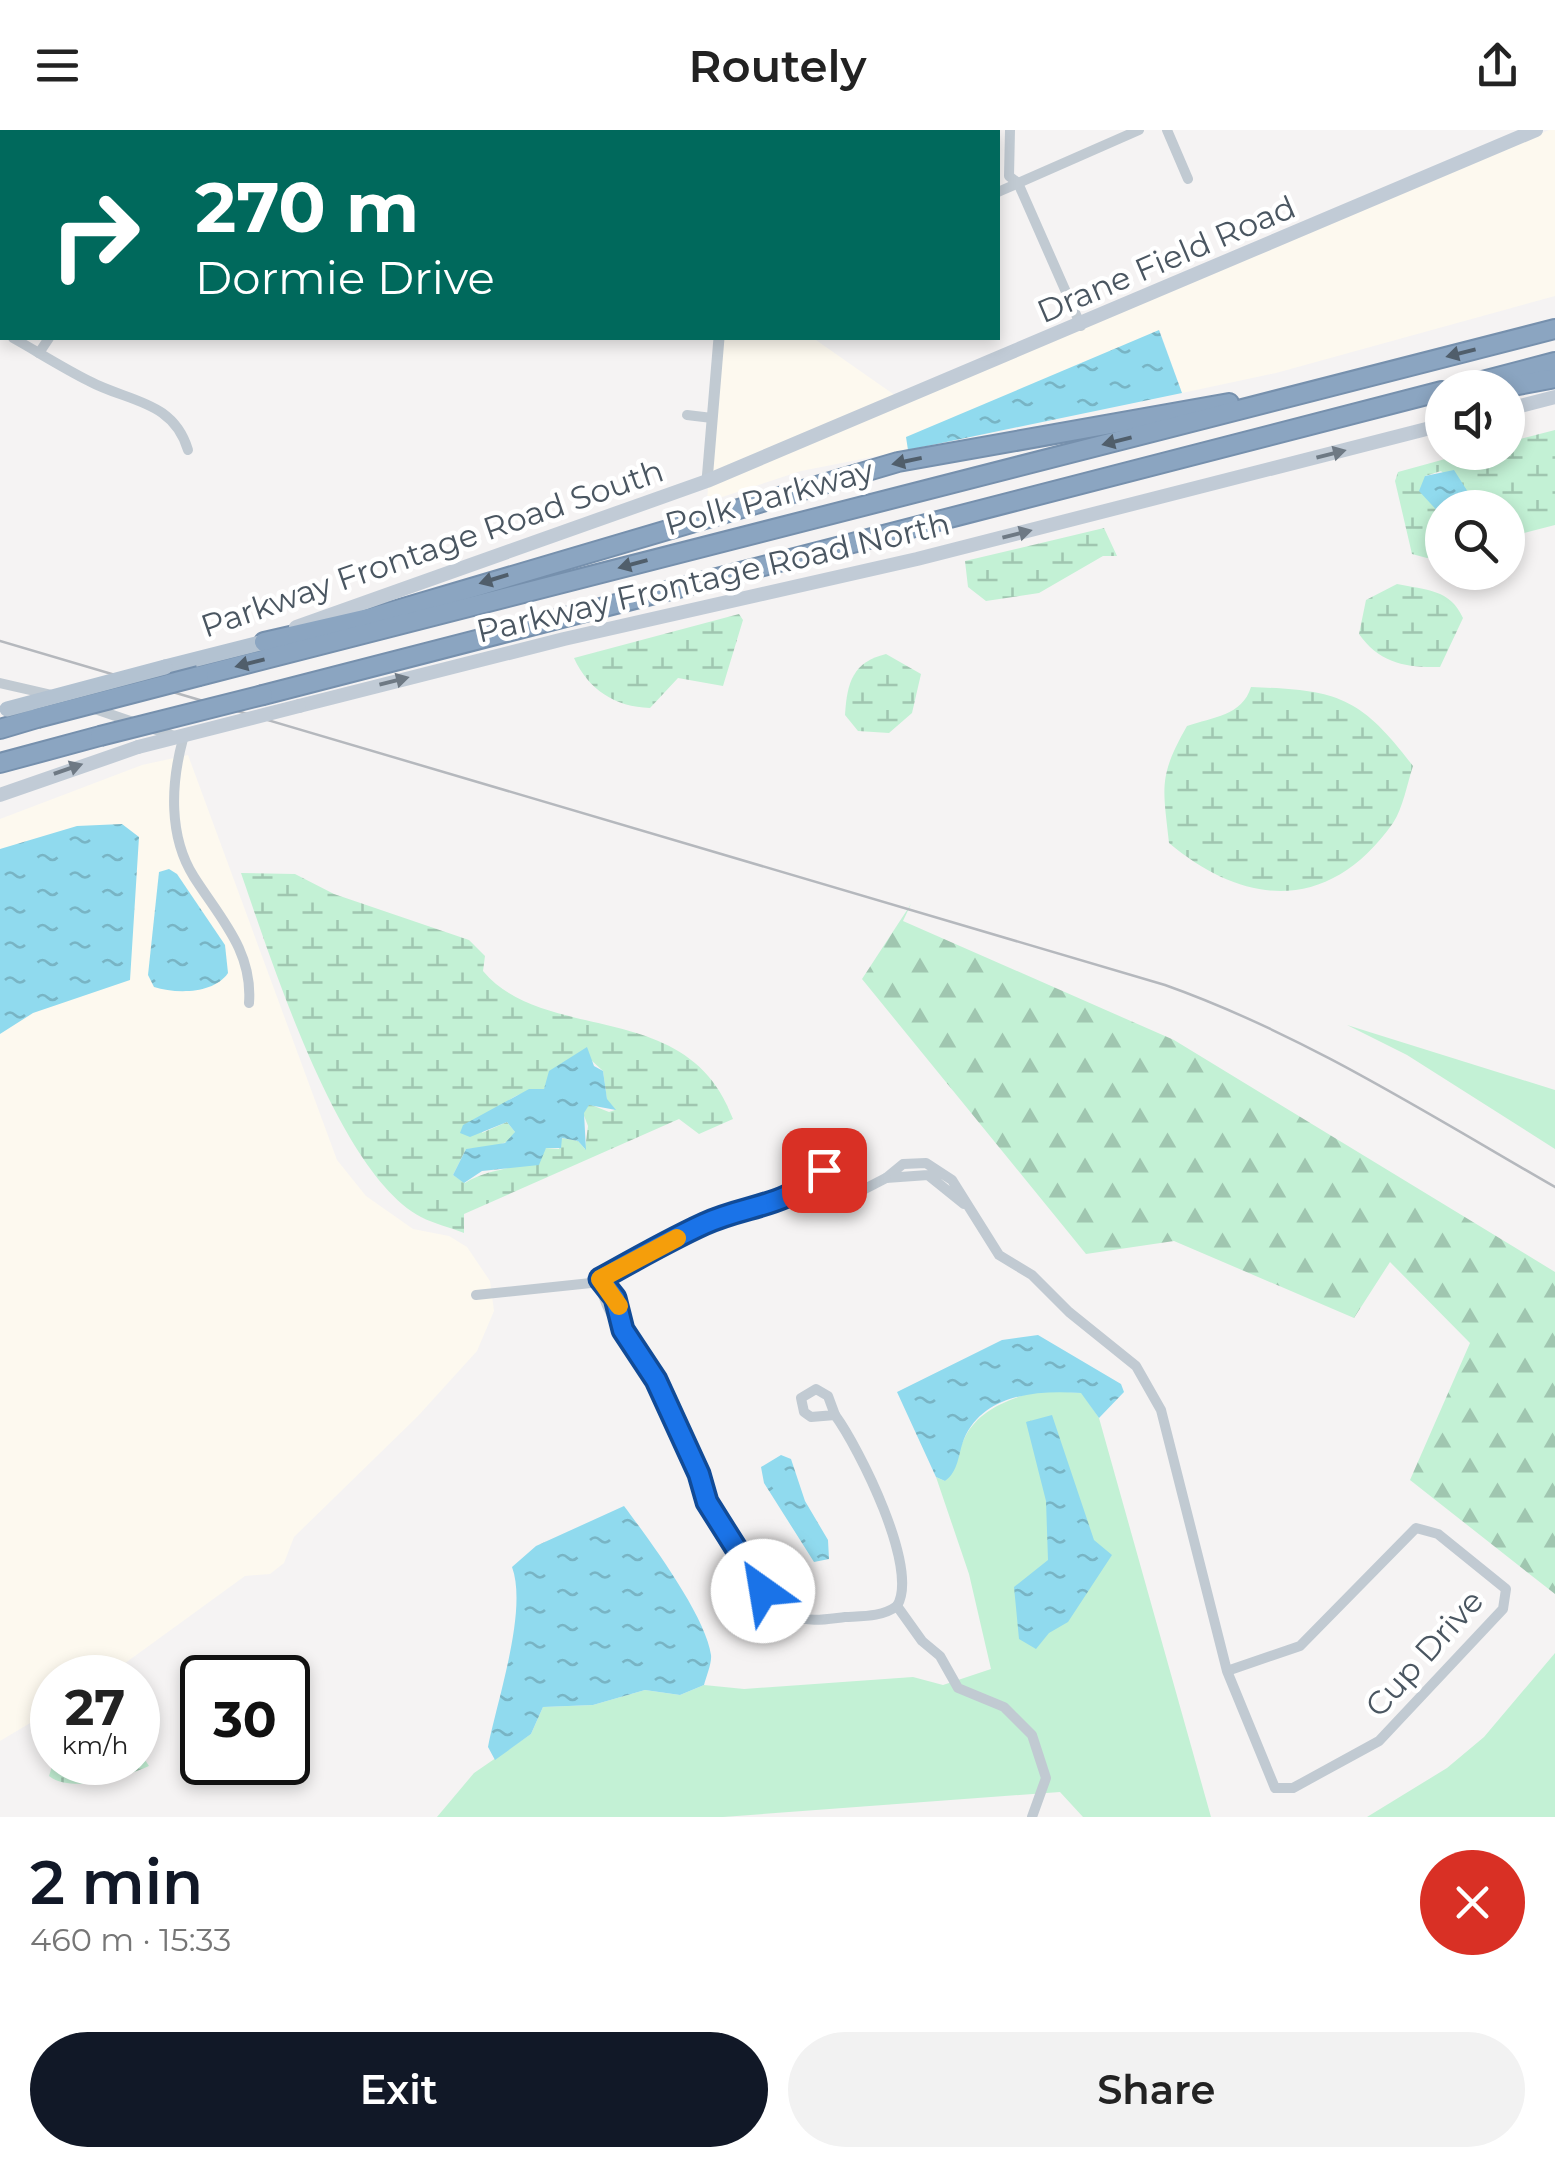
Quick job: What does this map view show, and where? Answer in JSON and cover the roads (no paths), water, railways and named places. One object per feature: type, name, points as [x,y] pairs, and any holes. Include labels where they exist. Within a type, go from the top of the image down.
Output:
[{"type":"highway","name":"Polk Parkway","points":[[0,729],[1555,328]]},
{"type":"highway","points":[[1525,370],[1555,362]]},
{"type":"highway","points":[[1525,384],[1555,378]]},
{"type":"highway","points":[[264,642],[373,616],[898,462],[1347,382]]},
{"type":"highway","name":"Polk Parkway","points":[[0,766],[48,749],[1425,398]]},
{"type":"main road","name":"Drane Field Road","points":[[706,482],[1536,130]]},
{"type":"main road","points":[[1525,404],[1555,396]]},
{"type":"main road","name":"Parkway Frontage Road North","points":[[0,795],[138,747],[530,647],[917,559],[1425,429]]},
{"type":"main road","name":"Parkway Frontage Road South","points":[[4,710],[264,642],[280,632],[706,482]]},
{"type":"street","points":[[1010,130],[1009,176],[1018,183],[1081,326]]},
{"type":"street","points":[[1000,191],[1139,130]]},
{"type":"street","points":[[1167,130],[1188,179]]},
{"type":"street","points":[[17,340],[93,384],[156,406],[175,422],[188,450]]},
{"type":"street","points":[[40,353],[48,340]]},
{"type":"street","points":[[706,482],[719,340]]},
{"type":"street","points":[[687,415],[712,418]]},
{"type":"street","points":[[0,683],[21,685],[182,739],[174,788],[178,836],[192,875],[237,941],[250,978],[249,1004]]},
{"type":"street","name":"Cup Drive","points":[[600,1279],[706,1223],[777,1204],[804,1189],[824,1170],[838,1187],[855,1194],[903,1164],[922,1168],[944,1184],[964,1204],[999,1255],[1032,1275],[1146,1378],[1161,1410],[1227,1671],[1268,1782],[1284,1792],[1379,1740],[1503,1608],[1506,1589],[1450,1542],[1425,1528],[1416,1528],[1300,1646],[1227,1671]]},
{"type":"street","points":[[476,1295],[575,1286],[600,1279],[608,1307],[656,1380],[699,1474],[707,1502],[768,1598],[788,1614],[817,1620],[882,1614],[896,1606],[904,1585],[890,1530],[871,1482],[835,1415]]},
{"type":"street","points":[[768,1598],[762,1618],[780,1624],[788,1614]]},
{"type":"street","points":[[896,1606],[922,1641],[940,1656],[958,1688],[1004,1707],[1032,1734],[1046,1778],[1032,1817]]},
{"type":"water","points":[[1159,330],[1182,393],[908,450],[906,437]]},
{"type":"water","points":[[1454,470],[1467,490],[1425,490],[1425,498],[1419,491],[1425,476]]},
{"type":"water","points":[[122,824],[139,837],[130,980],[33,1013],[0,1034],[0,849],[77,826]]},
{"type":"water","points":[[169,869],[177,874],[225,945],[228,973],[204,989],[154,987],[148,975],[159,872]]},
{"type":"water","points":[[587,1047],[594,1066],[603,1071],[607,1099],[616,1110],[589,1105],[584,1113],[586,1150],[578,1141],[562,1138],[561,1148],[546,1148],[539,1165],[482,1171],[464,1183],[453,1175],[466,1149],[505,1143],[515,1132],[507,1122],[470,1137],[460,1133],[463,1125],[529,1089],[544,1089],[549,1071]]},
{"type":"water","points":[[1038,1335],[1121,1384],[1124,1392],[1099,1418],[1081,1393],[1031,1394],[999,1403],[973,1424],[950,1477],[945,1481],[936,1477],[897,1392],[1002,1340]]},
{"type":"water","points":[[1052,1415],[1094,1540],[1112,1555],[1068,1622],[1049,1633],[1036,1649],[1019,1639],[1014,1587],[1048,1560],[1046,1501],[1026,1422]]},
{"type":"water","points":[[781,1455],[791,1459],[805,1501],[828,1540],[829,1559],[814,1562],[764,1483],[761,1467]]},
{"type":"water","points":[[624,1506],[675,1578],[699,1620],[711,1655],[704,1685],[680,1695],[645,1690],[593,1705],[543,1707],[531,1734],[495,1760],[488,1747],[514,1631],[516,1585],[512,1567],[536,1546]]},
{"type":"railway","points":[[0,641],[1165,985],[1316,1051],[1555,1187]]}]
